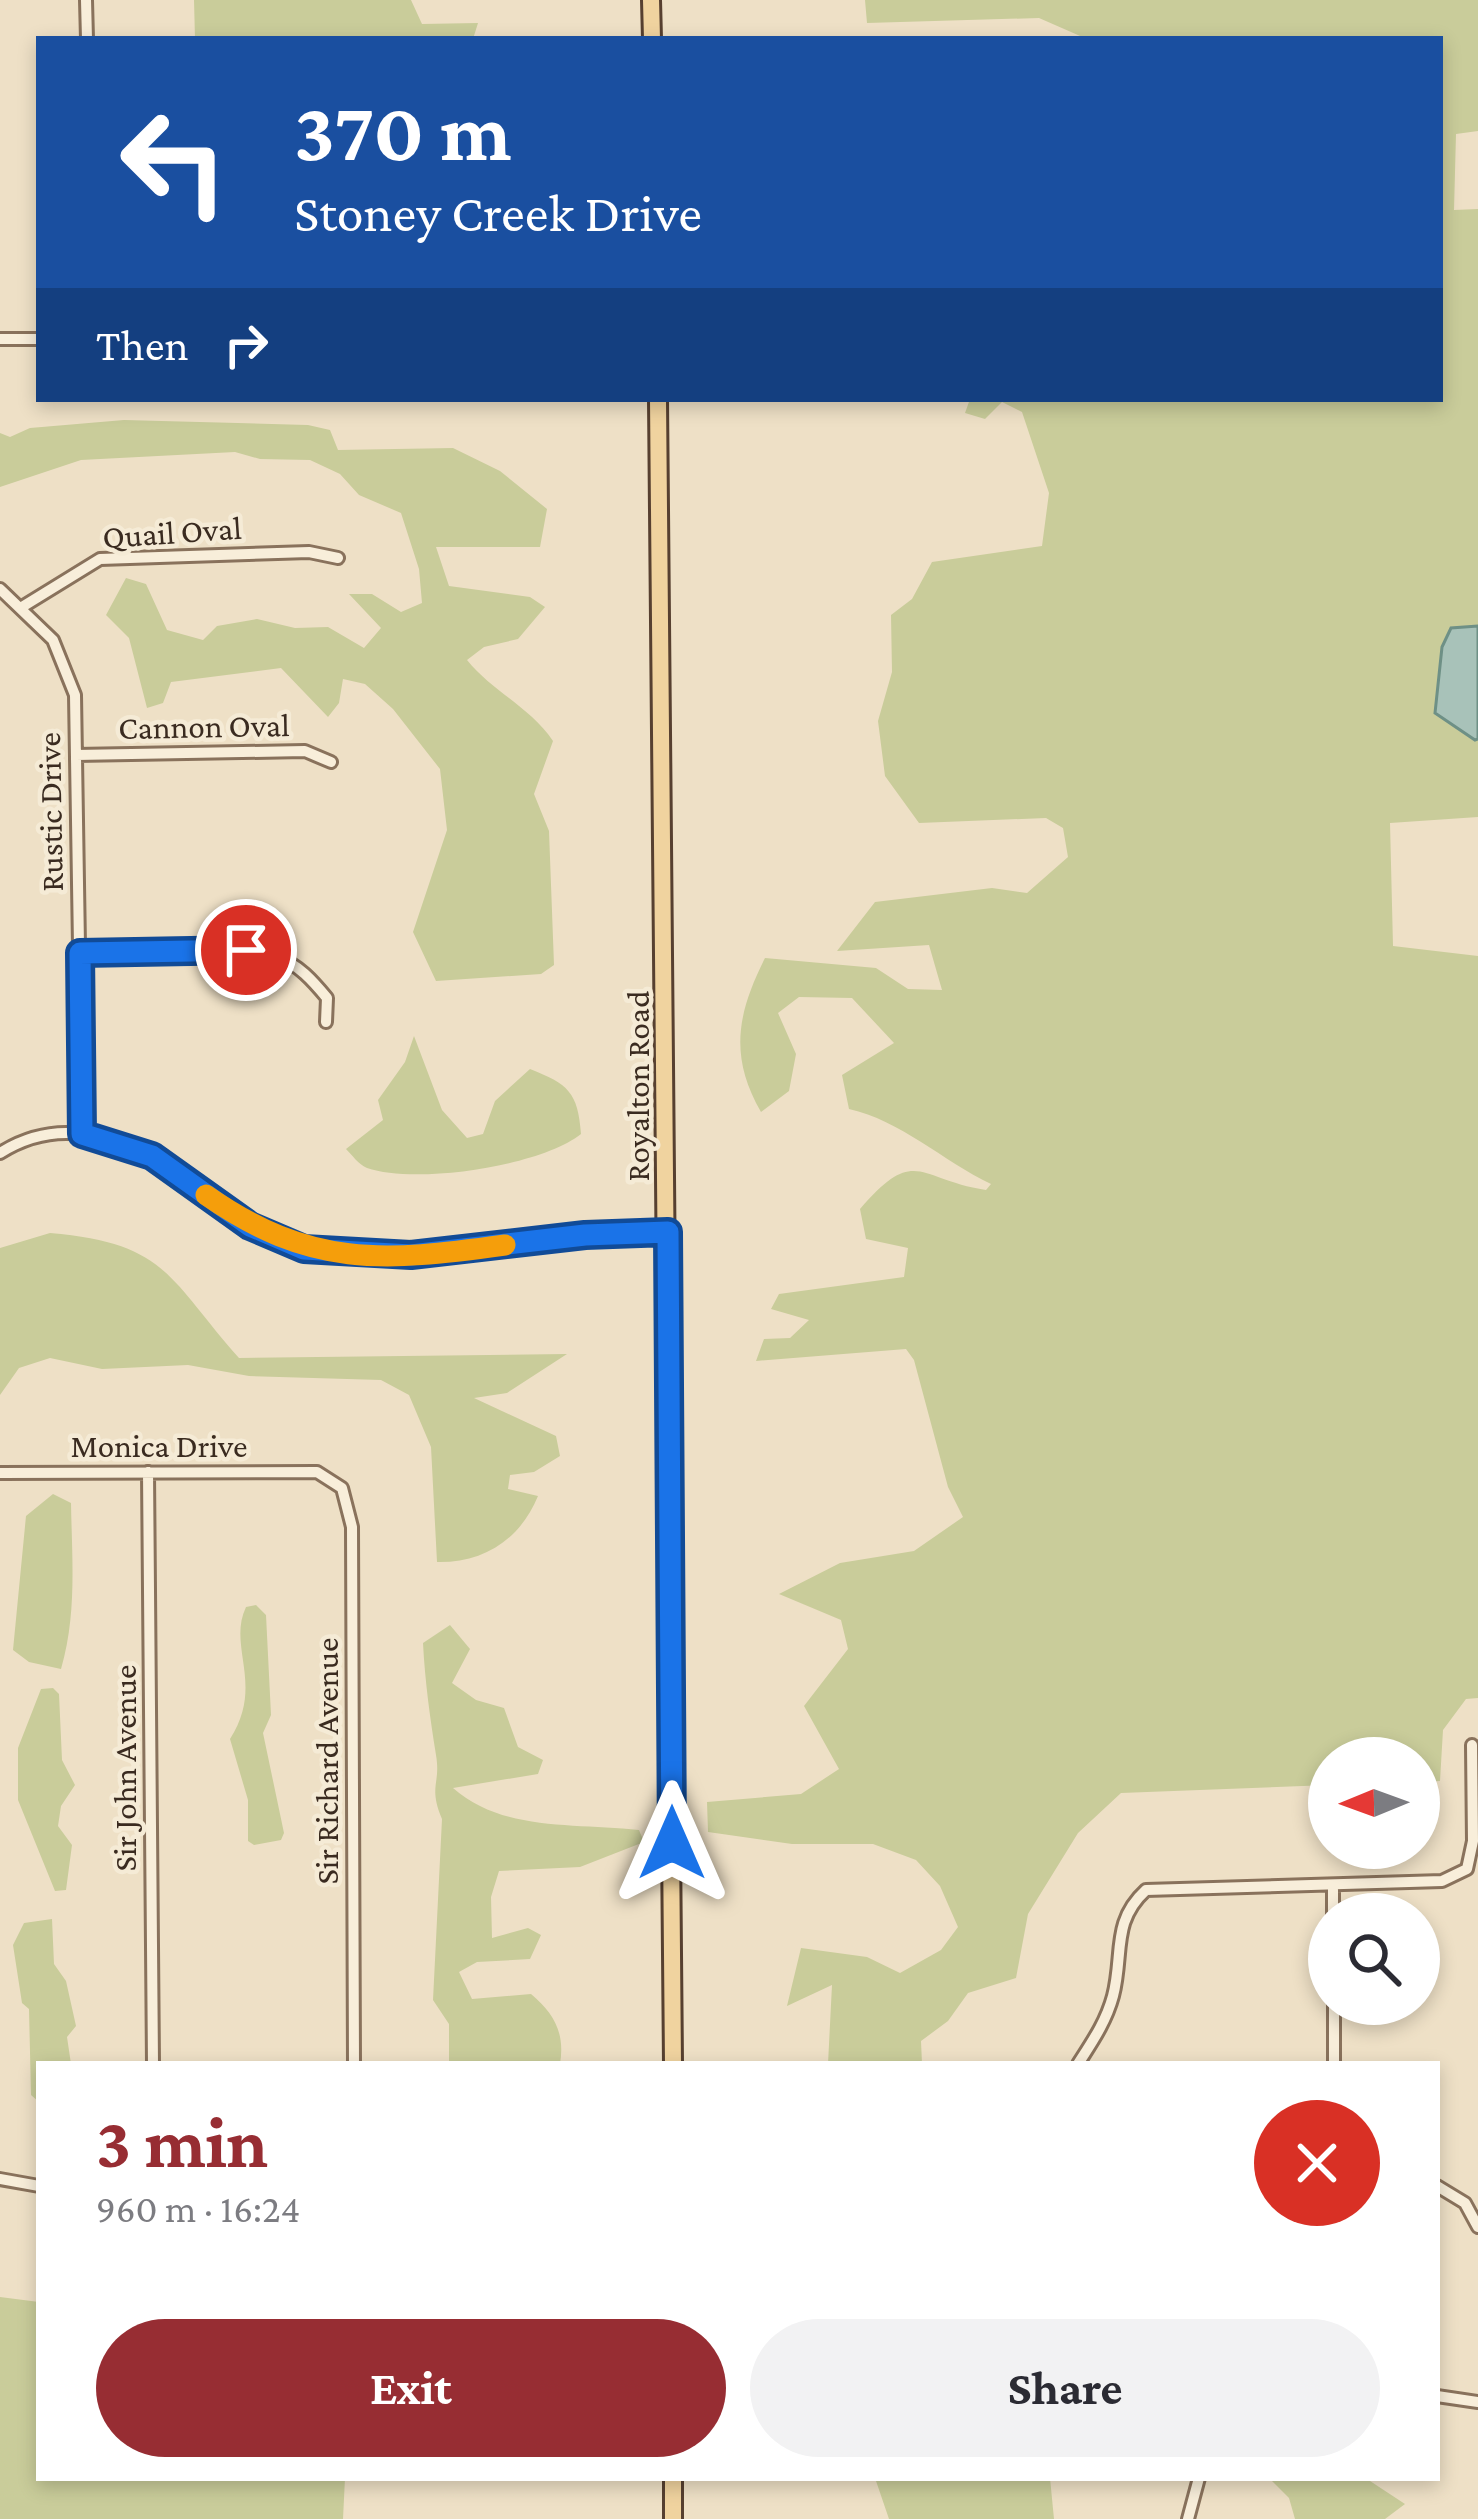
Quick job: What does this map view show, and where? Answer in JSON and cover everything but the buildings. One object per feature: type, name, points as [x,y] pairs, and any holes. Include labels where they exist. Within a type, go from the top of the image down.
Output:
[{"type":"main road","points":[[651,0],[652,36]]},
{"type":"main road","name":"Royalton Road","points":[[658,402],[663,539],[673,2061]]},
{"type":"main road","points":[[673,2481],[673,2519]]},
{"type":"street","points":[[86,0],[87,36]]},
{"type":"street","points":[[0,339],[36,339]]},
{"type":"street","name":"Quail Oval","points":[[22,607],[100,559],[309,552],[338,558]]},
{"type":"street","name":"Rustic Drive","points":[[0,589],[53,640],[75,695],[82,1134]]},
{"type":"street","name":"Cannon Oval","points":[[76,755],[305,751],[331,762]]},
{"type":"street","points":[[80,953],[246,950],[278,957],[306,974],[327,998],[326,1022]]},
{"type":"street","points":[[0,1154],[18,1142],[82,1134],[152,1156],[250,1226],[304,1249],[411,1255],[585,1235],[668,1232]]},
{"type":"street","name":"Sir John Avenue","points":[[148,1472],[153,2061]]},
{"type":"street","name":"Monica Drive","points":[[0,1473],[317,1472]]},
{"type":"street","name":"Sir Richard Avenue","points":[[317,1472],[342,1488],[352,1527],[354,2061]]},
{"type":"street","points":[[1080,2061],[1102,2027],[1114,1992],[1120,1924],[1127,1908],[1146,1891],[1442,1880],[1467,1869],[1474,1841],[1472,1745]]},
{"type":"street","points":[[1333,1885],[1333,1893]]},
{"type":"street","points":[[1334,2025],[1334,2061]]},
{"type":"street","points":[[0,2179],[36,2185]]},
{"type":"street","points":[[1440,2188],[1465,2204],[1478,2228]]},
{"type":"street","points":[[1440,2396],[1478,2402]]},
{"type":"street","points":[[1187,2519],[1198,2481]]},
{"type":"green space","points":[[194,0],[411,0],[422,24],[478,23],[474,36],[195,36]]},
{"type":"green space","points":[[865,0],[1478,0],[1478,131],[1456,134],[1454,210],[1478,209],[1478,817],[1390,823],[1393,946],[1478,956],[1478,1698],[1466,1699],[1443,1730],[1440,1781],[1440,1737],[1308,1737],[1308,1786],[1121,1793],[1078,1833],[1028,1914],[1016,1978],[968,1993],[948,2021],[921,2041],[922,2061],[828,2061],[832,1985],[787,2006],[801,1948],[867,1957],[900,1973],[941,1950],[958,1927],[940,1886],[916,1860],[873,1844],[792,1844],[708,1832],[707,1802],[801,1794],[839,1769],[804,1706],[848,1649],[841,1620],[779,1594],[840,1563],[914,1551],[963,1517],[948,1487],[914,1360],[906,1349],[756,1361],[764,1339],[790,1338],[809,1320],[771,1309],[779,1294],[904,1277],[908,1248],[866,1239],[860,1209],[894,1177],[918,1171],[986,1190],[991,1184],[886,1122],[849,1109],[842,1075],[894,1043],[852,998],[799,997],[778,1013],[796,1054],[789,1091],[761,1112],[741,1053],[748,998],[765,958],[876,968],[908,989],[942,990],[929,945],[837,951],[875,902],[992,888],[1027,893],[1068,857],[1063,828],[1046,818],[919,823],[885,776],[878,721],[892,672],[891,615],[912,599],[932,562],[1042,546],[1049,493],[1022,412],[1002,402],[1443,402],[1443,36],[1080,36],[1039,18],[867,23]]},
{"type":"green space","points":[[969,402],[1002,402],[985,419],[965,413]]},
{"type":"green space","points":[[124,420],[308,425],[330,430],[338,450],[453,448],[500,471],[547,509],[540,547],[436,547],[449,586],[530,597],[545,607],[518,639],[484,647],[467,660],[534,718],[553,741],[534,794],[549,831],[554,965],[541,974],[436,981],[413,932],[447,830],[440,769],[393,709],[365,684],[343,679],[339,703],[328,717],[281,668],[171,682],[163,703],[147,708],[129,638],[106,615],[126,578],[146,584],[167,630],[203,640],[217,626],[257,619],[295,628],[328,627],[364,648],[381,628],[349,594],[372,594],[401,612],[422,603],[419,569],[401,513],[359,495],[340,474],[310,460],[260,459],[235,452],[81,460],[0,487],[0,433],[10,437],[30,428]]},
{"type":"green space","points":[[414,1036],[442,1110],[467,1138],[483,1134],[495,1101],[530,1069],[569,1091],[581,1134],[538,1155],[477,1169],[415,1174],[364,1167],[346,1149],[383,1120],[378,1100],[405,1062]]},
{"type":"green space","points":[[50,1233],[119,1246],[162,1269],[239,1358],[567,1354],[507,1393],[474,1398],[556,1436],[560,1456],[534,1472],[510,1475],[508,1489],[538,1496],[510,1536],[470,1558],[437,1562],[431,1447],[409,1395],[381,1380],[249,1376],[188,1365],[102,1369],[50,1358],[19,1368],[0,1395],[0,1248]]},
{"type":"green space","points":[[53,1494],[71,1503],[71,1608],[61,1669],[29,1662],[13,1650],[26,1516]]},
{"type":"green space","points":[[256,1605],[266,1615],[271,1715],[263,1733],[284,1833],[281,1840],[254,1845],[248,1841],[248,1800],[230,1739],[245,1701],[241,1622],[246,1607]]},
{"type":"green space","points":[[450,1625],[470,1649],[452,1683],[476,1700],[504,1708],[518,1747],[543,1760],[538,1774],[453,1788],[473,1802],[517,1819],[639,1830],[644,1842],[580,1867],[499,1871],[491,1897],[492,1938],[528,1928],[541,1935],[530,1959],[477,1962],[459,1972],[472,1999],[531,1994],[552,2017],[559,2034],[560,2061],[449,2061],[449,2024],[433,2000],[442,1819],[436,1799],[437,1765],[423,1643]]},
{"type":"green space","points":[[53,1688],[59,1694],[62,1760],[75,1785],[61,1806],[58,1826],[72,1845],[66,1890],[55,1891],[18,1800],[18,1748],[41,1689]]},
{"type":"green space","points":[[52,1919],[54,1964],[66,1981],[76,2026],[67,2037],[71,2061],[36,2061],[36,2099],[31,2095],[29,2009],[22,2003],[13,1945],[24,1923]]},
{"type":"green space","points":[[0,2297],[36,2302],[36,2481],[345,2481],[343,2519],[0,2519]]},
{"type":"green space","points":[[876,2481],[1050,2481],[1054,2519],[889,2519]]},
{"type":"green space","points":[[1272,2481],[1370,2481],[1405,2504],[1385,2519],[1295,2519],[1289,2498]]},
{"type":"water","points":[[1478,626],[1475,740],[1435,713],[1442,647],[1451,628]]},
{"type":"slow traffic","points":[[206,1195],[250,1226],[304,1249],[411,1255],[505,1245]]},
{"type":"route","points":[[246,950],[80,953],[82,1134],[152,1156],[250,1226],[304,1249],[411,1255],[585,1235],[668,1232],[672,1843]]}]
